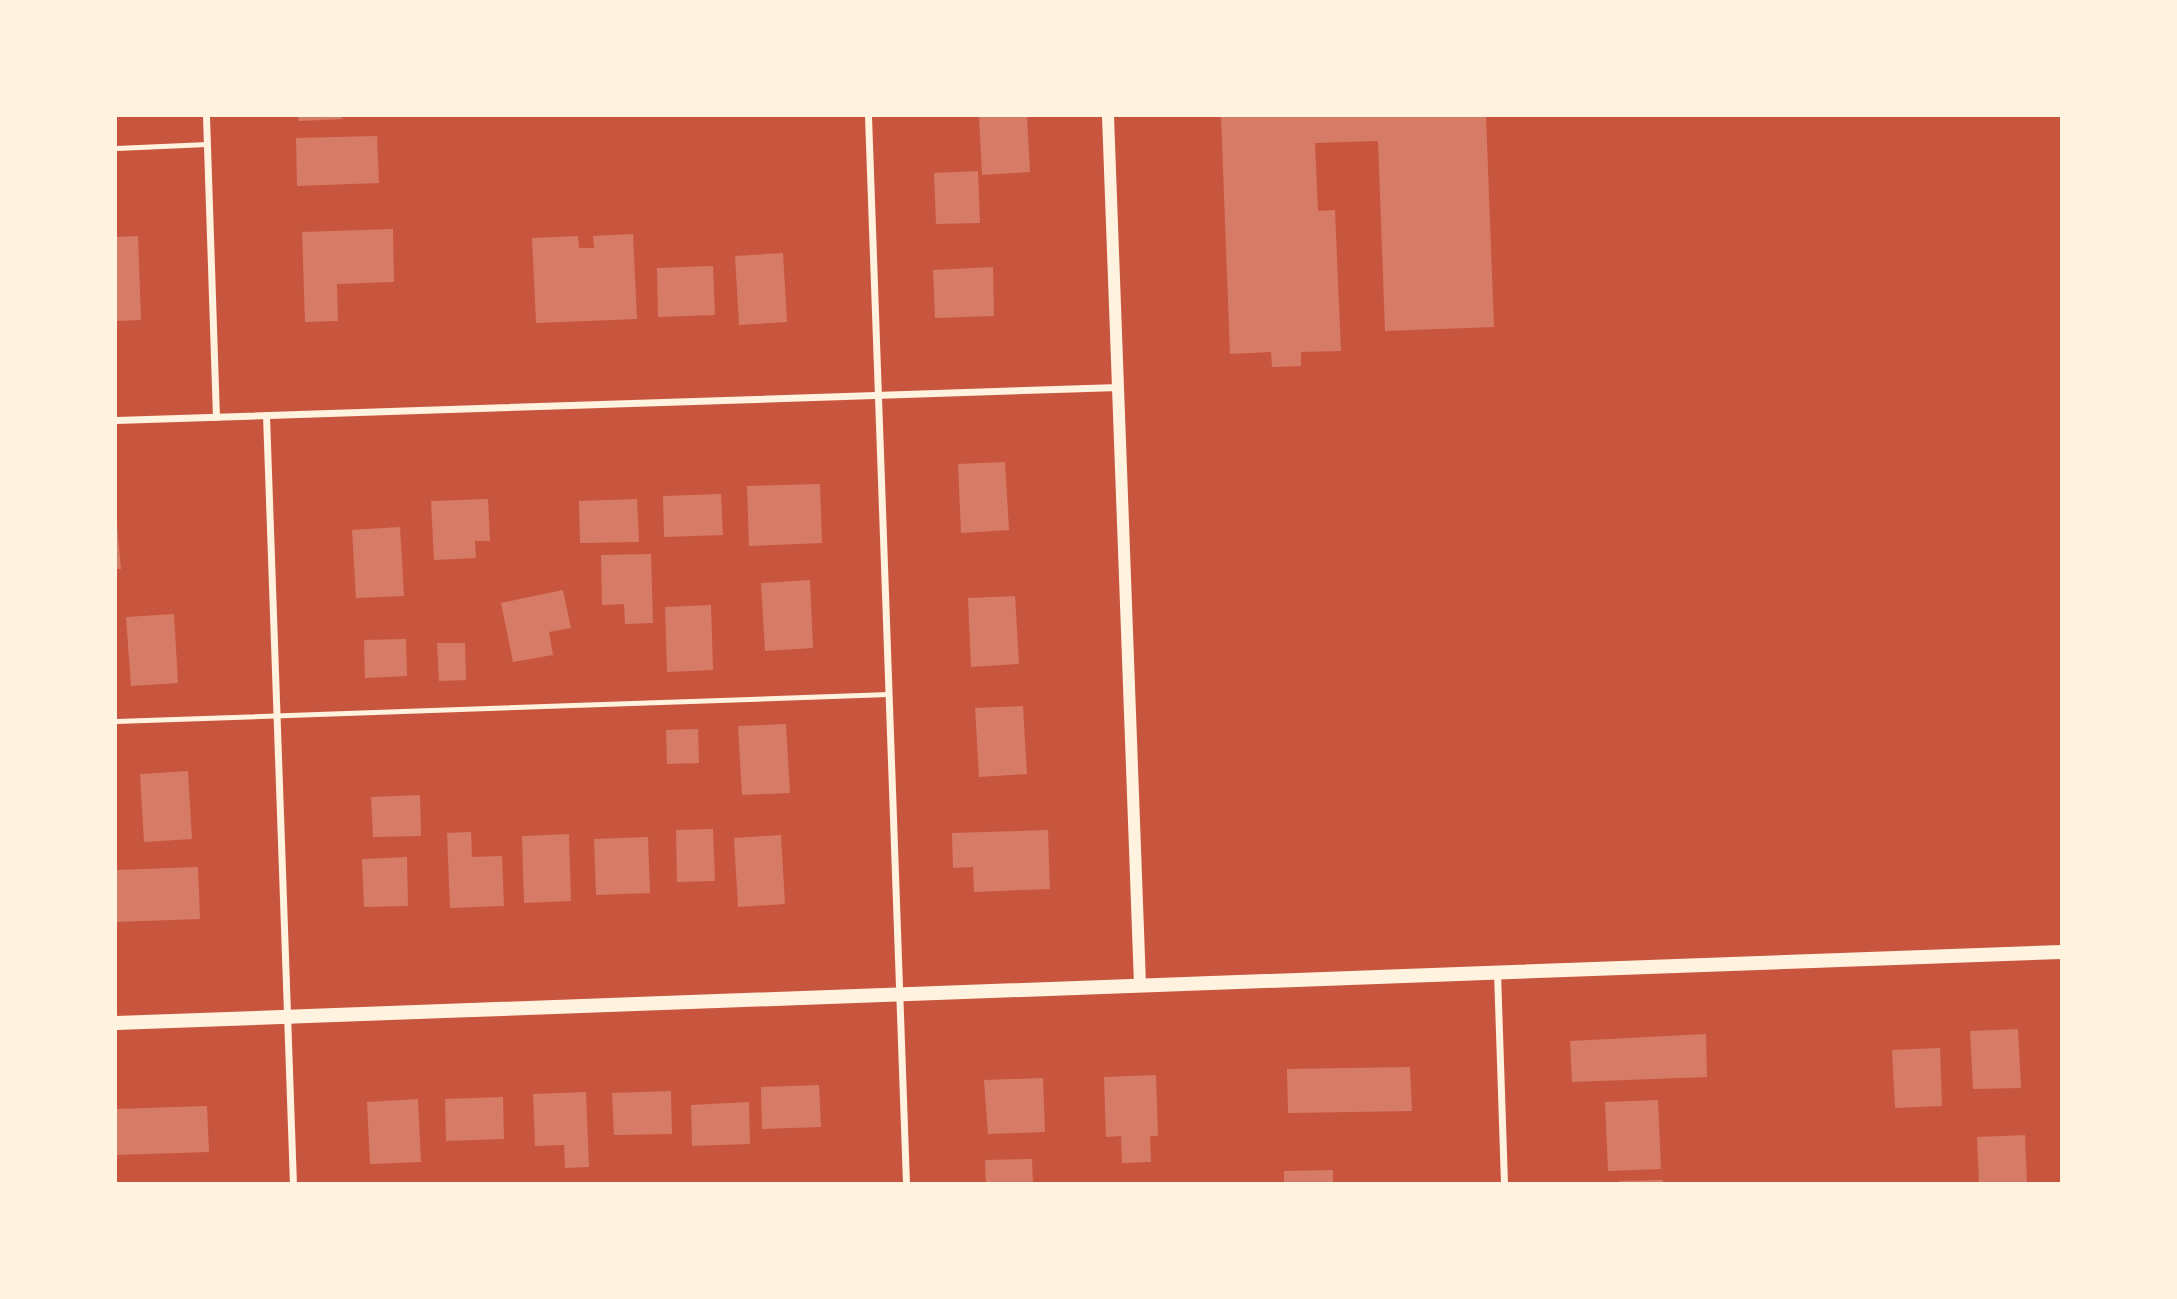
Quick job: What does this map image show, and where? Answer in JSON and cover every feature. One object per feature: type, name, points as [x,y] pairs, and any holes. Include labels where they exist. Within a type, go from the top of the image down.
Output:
[{"type":"main road","points":[[116,1023],[2062,952]]},
{"type":"street","points":[[206,116],[216,417]]},
{"type":"street","points":[[867,116],[901,994],[905,1184]]},
{"type":"street","points":[[1108,116],[1140,985]]},
{"type":"street","points":[[116,420],[1118,387]]},
{"type":"street","points":[[266,415],[293,1184]]},
{"type":"street","points":[[1497,972],[1504,1184]]},
{"type":"lane","points":[[116,148],[207,145]]},
{"type":"lane","points":[[116,721],[889,694]]},
{"type":"building","points":[[298,116],[341,116],[342,119],[299,121]]},
{"type":"building","points":[[979,116],[1027,116],[1030,172],[982,175]]},
{"type":"building","points":[[1221,116],[1486,116],[1494,327],[1385,331],[1378,141],[1315,143],[1318,211],[1335,210],[1341,351],[1301,352],[1301,366],[1272,367],[1271,352],[1230,354]]},
{"type":"building","points":[[377,136],[379,183],[297,186],[296,138]]},
{"type":"building","points":[[978,171],[980,223],[936,224],[934,173]]},
{"type":"building","points":[[393,229],[394,282],[337,284],[338,321],[305,322],[302,232]]},
{"type":"building","points":[[633,234],[637,319],[536,323],[532,238],[578,236],[579,248],[594,248],[593,236]]},
{"type":"building","points":[[138,236],[141,320],[116,321],[116,237]]},
{"type":"building","points":[[783,253],[787,322],[739,325],[735,256]]},
{"type":"building","points":[[713,266],[715,315],[658,317],[657,268]]},
{"type":"building","points":[[993,267],[994,316],[935,318],[933,270]]},
{"type":"building","points":[[1005,462],[1009,530],[961,533],[958,464]]},
{"type":"building","points":[[820,484],[822,543],[749,546],[747,486]]},
{"type":"building","points":[[721,494],[723,535],[664,537],[663,496]]},
{"type":"building","points":[[488,499],[490,541],[475,541],[476,558],[434,560],[431,501]]},
{"type":"building","points":[[637,499],[639,542],[580,543],[579,501]]},
{"type":"building","points":[[116,514],[121,569],[116,569]]},
{"type":"building","points":[[400,527],[404,596],[356,598],[352,530]]},
{"type":"building","points":[[651,554],[653,623],[625,624],[624,604],[602,605],[601,555]]},
{"type":"building","points":[[810,580],[813,648],[765,651],[761,583]]},
{"type":"building","points":[[563,590],[571,628],[549,632],[553,655],[513,662],[501,603]]},
{"type":"building","points":[[1015,596],[1019,664],[971,667],[968,598]]},
{"type":"building","points":[[711,605],[713,670],[667,672],[665,607]]},
{"type":"building","points":[[174,614],[178,683],[131,686],[126,617]]},
{"type":"building","points":[[406,639],[407,676],[365,678],[364,640]]},
{"type":"building","points":[[437,643],[465,643],[466,680],[439,681]]},
{"type":"building","points":[[1023,706],[1027,774],[979,777],[975,708]]},
{"type":"building","points":[[786,724],[790,793],[742,795],[738,726]]},
{"type":"building","points":[[698,729],[699,763],[667,764],[666,730]]},
{"type":"building","points":[[188,771],[192,839],[144,842],[140,774]]},
{"type":"building","points":[[420,795],[421,836],[373,837],[371,797]]},
{"type":"building","points":[[713,829],[715,881],[677,882],[676,830]]},
{"type":"building","points":[[1048,830],[1050,889],[974,892],[973,867],[953,868],[952,833]]},
{"type":"building","points":[[471,832],[472,857],[502,856],[504,906],[450,908],[447,833]]},
{"type":"building","points":[[569,834],[571,901],[524,903],[522,836]]},
{"type":"building","points":[[781,835],[785,904],[738,907],[734,838]]},
{"type":"building","points":[[648,837],[650,893],[596,895],[594,839]]},
{"type":"building","points":[[407,857],[408,906],[364,907],[362,859]]},
{"type":"building","points":[[198,867],[200,919],[116,922],[116,870]]},
{"type":"building","points":[[2018,1029],[2021,1088],[1973,1089],[1970,1031]]},
{"type":"building","points":[[1706,1034],[1707,1077],[1572,1082],[1570,1041]]},
{"type":"building","points":[[1940,1048],[1942,1106],[1895,1108],[1892,1050]]},
{"type":"building","points":[[1410,1067],[1412,1111],[1288,1113],[1287,1069]]},
{"type":"building","points":[[1156,1075],[1158,1136],[1150,1136],[1151,1162],[1122,1163],[1121,1136],[1106,1137],[1104,1077]]},
{"type":"building","points":[[1043,1078],[1045,1132],[988,1134],[984,1080]]},
{"type":"building","points":[[819,1085],[821,1127],[762,1129],[761,1087]]},
{"type":"building","points":[[671,1091],[672,1134],[614,1135],[612,1093]]},
{"type":"building","points":[[586,1092],[589,1167],[565,1168],[564,1145],[535,1146],[533,1094]]},
{"type":"building","points":[[503,1097],[504,1139],[446,1141],[445,1099]]},
{"type":"building","points":[[418,1099],[421,1162],[370,1164],[367,1102]]},
{"type":"building","points":[[1658,1100],[1661,1169],[1608,1171],[1605,1102]]},
{"type":"building","points":[[749,1102],[750,1144],[692,1146],[691,1105]]},
{"type":"building","points":[[207,1106],[209,1152],[116,1155],[116,1109]]},
{"type":"building","points":[[2025,1135],[2027,1184],[1979,1184],[1977,1137]]},
{"type":"building","points":[[1032,1159],[1033,1184],[986,1184],[985,1160]]},
{"type":"building","points":[[1333,1170],[1333,1184],[1284,1184],[1284,1171]]},
{"type":"building","points":[[1663,1180],[1663,1184],[1619,1184],[1619,1181]]}]
